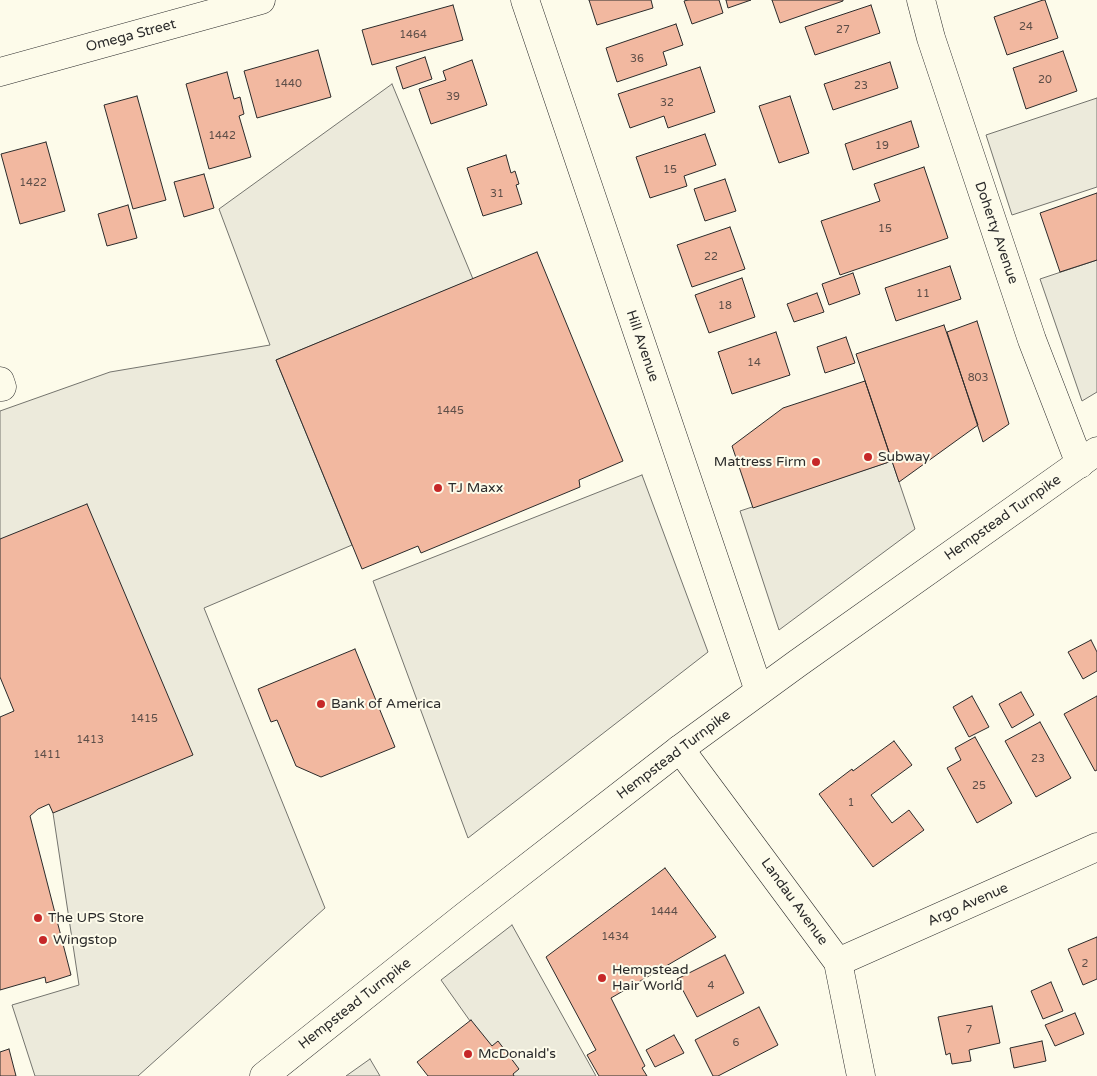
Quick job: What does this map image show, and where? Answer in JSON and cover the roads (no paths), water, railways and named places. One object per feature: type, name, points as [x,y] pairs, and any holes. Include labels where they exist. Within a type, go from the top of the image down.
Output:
[{"type":"street","name":"Omega Street","points":[[0,72],[261,0]]},
{"type":"street","name":"Hill Avenue","points":[[525,0],[759,692]]},
{"type":"street","name":"Doherty Avenue","points":[[921,0],[931,38],[1032,340],[1088,458]]},
{"type":"street","name":"Hempstead Turnpike","points":[[264,1076],[465,916],[680,750],[1088,458]]},
{"type":"street","name":"Landau Avenue","points":[[680,750],[838,962],[861,1076]]},
{"type":"street","name":"Argo Avenue","points":[[838,962],[1097,847]]},
{"type":"place","name":"Subway","points":[[868,457]]},
{"type":"place","name":"Mattress Firm","points":[[816,462]]},
{"type":"place","name":"TJ Maxx","points":[[438,488]]},
{"type":"place","name":"Bank of America","points":[[321,704]]},
{"type":"place","name":"The UPS Store","points":[[38,918]]},
{"type":"place","name":"Wingstop","points":[[43,940]]},
{"type":"place","name":"Hempstead Hair World","points":[[602,978]]},
{"type":"place","name":"McDonald's","points":[[468,1054]]}]
